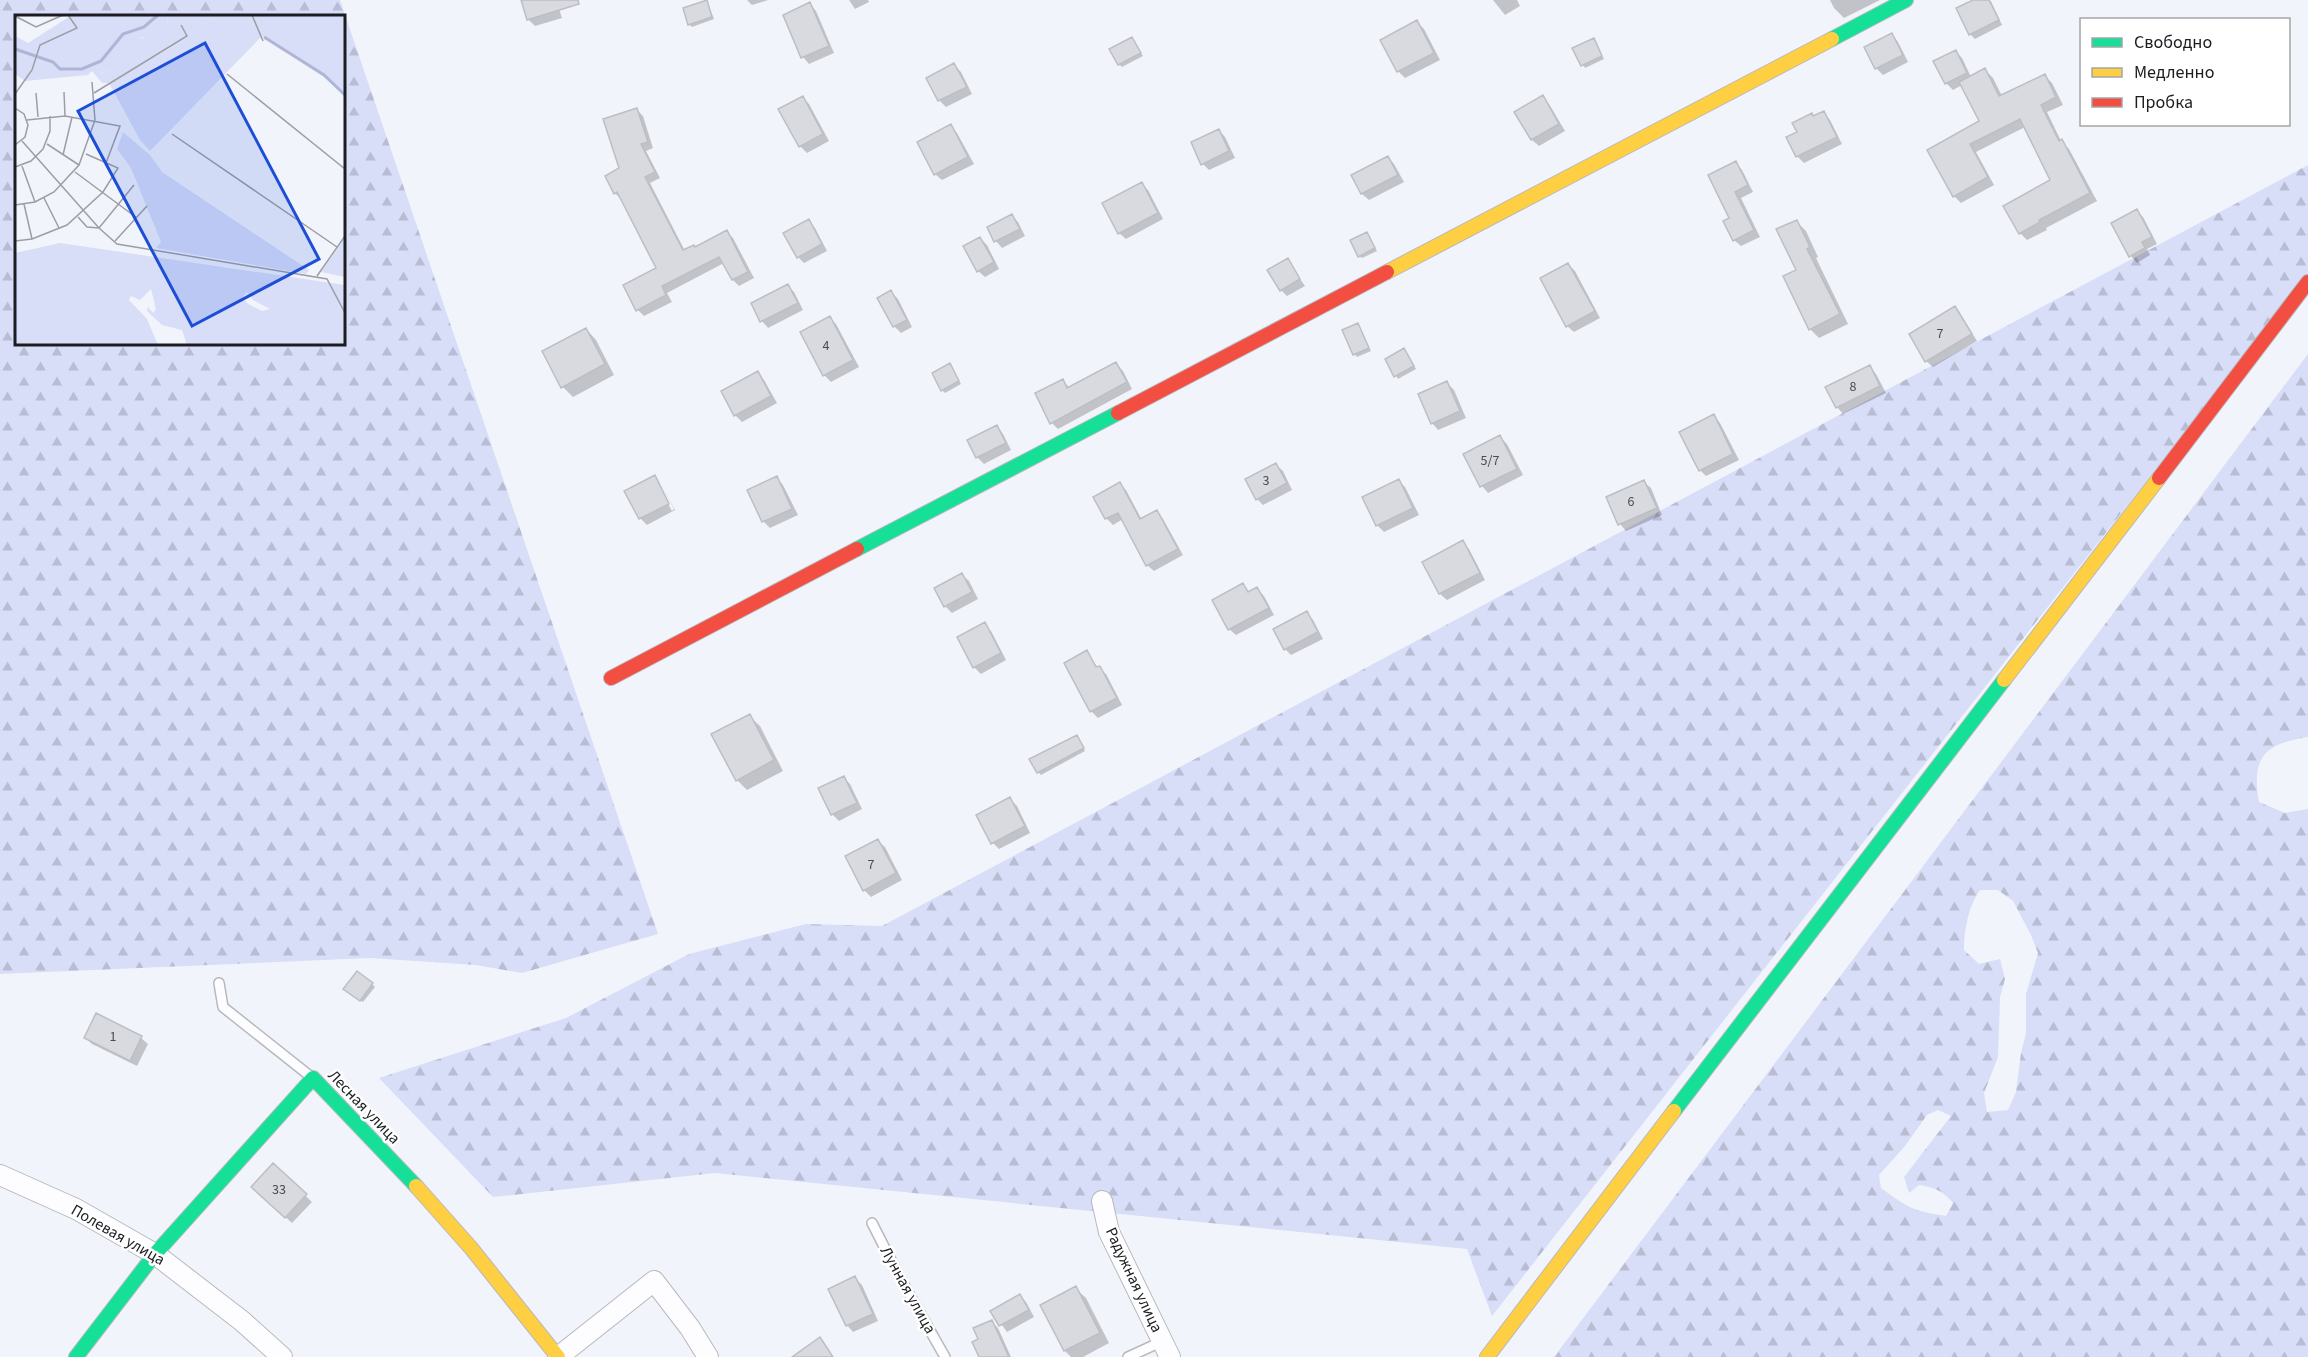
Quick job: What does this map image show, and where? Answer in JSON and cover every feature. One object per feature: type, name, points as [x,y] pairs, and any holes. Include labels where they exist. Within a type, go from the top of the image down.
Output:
[{"type":"street","points":[[611,678],[1906,0]]},
{"type":"street","points":[[1487,1357],[2308,282]]},
{"type":"street","name":"Лесная улица","points":[[76,1357],[155,1254],[313,1078],[390,1157],[464,1240],[558,1357]]},
{"type":"street","name":"Полевая улица","points":[[0,1175],[76,1209],[155,1254],[242,1321],[282,1357]]},
{"type":"street","name":"Радужная улица","points":[[1102,1202],[1109,1232],[1166,1349]]},
{"type":"street","points":[[558,1357],[654,1281],[690,1328],[708,1357]]},
{"type":"lane","points":[[219,983],[223,1007],[313,1078]]},
{"type":"lane","name":"Лунная улица","points":[[872,1223],[945,1357]]},
{"type":"lane","points":[[1128,1357],[1166,1349]]},
{"type":"green space","points":[[0,0],[340,0],[658,934],[522,973],[476,965],[370,958],[0,974]]},
{"type":"green space","points":[[2308,165],[2308,275],[1492,1316],[1467,1249],[715,1173],[493,1197],[379,1078],[566,1018],[689,954],[806,924],[882,926]]},
{"type":"green space","points":[[2308,354],[2308,737],[2281,744],[2264,755],[2259,764],[2257,787],[2259,802],[2285,813],[2308,809],[2308,1357],[1554,1357]],"holes":[[[1980,890],[1998,890],[2013,901],[2038,953],[2026,994],[2026,1033],[2016,1092],[2008,1110],[1987,1112],[1984,1093],[1998,1057],[2000,997],[2005,979],[2000,959],[1979,964],[1964,950],[1967,919]],[[1938,1110],[1951,1116],[1904,1177],[1909,1193],[1919,1185],[1934,1188],[1946,1195],[1953,1203],[1946,1216],[1918,1210],[1905,1204],[1881,1188],[1879,1175],[1905,1146],[1927,1115]]]},
{"type":"building","points":[[521,0],[578,0],[579,4],[527,20]]},
{"type":"building","points":[[707,0],[712,17],[688,25],[683,8]]},
{"type":"building","points":[[1973,0],[1989,0],[1999,20],[1969,35],[1956,8]]},
{"type":"building","points":[[810,2],[829,46],[801,58],[783,15]]},
{"type":"building","points":[[1417,20],[1434,53],[1397,72],[1380,40]]},
{"type":"building","points":[[1892,33],[1903,55],[1875,69],[1864,47]]},
{"type":"building","points":[[1132,37],[1141,53],[1118,65],[1109,49]]},
{"type":"building","points":[[1594,38],[1602,56],[1581,66],[1572,48]]},
{"type":"building","points":[[1956,50],[1967,73],[1945,84],[1933,61]]},
{"type":"building","points":[[954,63],[967,87],[938,101],[926,78]]},
{"type":"building","points":[[1985,68],[1999,96],[2045,74],[2056,97],[2041,105],[2059,141],[2062,139],[2090,193],[2039,220],[2040,222],[2019,234],[2003,206],[2050,180],[2020,119],[1970,144],[1988,177],[1953,197],[1927,150],[1979,121],[1959,82]]},
{"type":"building","points":[[1543,95],[1559,124],[1531,140],[1514,112]]},
{"type":"building","points":[[803,96],[823,134],[799,147],[778,109]]},
{"type":"building","points":[[637,108],[648,142],[641,144],[655,172],[645,177],[683,250],[694,245],[695,247],[727,230],[748,272],[732,280],[719,257],[662,286],[666,295],[636,311],[623,285],[656,268],[617,192],[614,194],[605,176],[619,168],[603,119]]},
{"type":"building","points":[[1824,111],[1837,137],[1796,157],[1786,137],[1797,132],[1792,123],[1812,113],[1813,116]]},
{"type":"building","points":[[951,124],[968,157],[934,175],[917,142]]},
{"type":"building","points":[[1219,129],[1229,151],[1201,165],[1191,142]]},
{"type":"building","points":[[1388,156],[1398,175],[1361,194],[1351,175]]},
{"type":"building","points":[[1736,161],[1748,185],[1735,192],[1754,230],[1733,241],[1723,221],[1729,218],[1708,175]]},
{"type":"building","points":[[1142,182],[1158,213],[1118,234],[1102,203]]},
{"type":"building","points":[[2137,209],[2152,237],[2142,242],[2145,248],[2129,257],[2111,223]]},
{"type":"building","points":[[1012,214],[1020,229],[994,242],[987,227]]},
{"type":"building","points":[[809,219],[822,244],[797,258],[783,233]]},
{"type":"building","points":[[1797,220],[1810,247],[1807,249],[1840,314],[1809,330],[1783,276],[1796,270],[1776,229]]},
{"type":"building","points":[[1367,232],[1375,248],[1358,257],[1350,240]]},
{"type":"building","points":[[980,237],[994,262],[977,272],[963,246]]},
{"type":"building","points":[[1288,258],[1300,279],[1280,291],[1267,270]]},
{"type":"building","points":[[1568,263],[1595,311],[1566,327],[1540,278]]},
{"type":"building","points":[[788,284],[798,303],[760,322],[751,303]]},
{"type":"building","points":[[891,290],[907,320],[893,327],[877,298]]},
{"type":"building","points":[[1955,306],[1972,334],[1925,362],[1909,334]]},
{"type":"building","points":[[830,316],[853,360],[823,376],[800,332]]},
{"type":"building","points":[[1358,323],[1369,348],[1353,355],[1342,330]]},
{"type":"building","points":[[586,328],[605,364],[561,388],[542,351]]},
{"type":"building","points":[[1404,348],[1414,366],[1394,377],[1385,359]]},
{"type":"building","points":[[1116,362],[1127,382],[1050,424],[1035,393],[1063,379],[1067,388]]},
{"type":"building","points":[[950,363],[959,381],[941,391],[932,373]]},
{"type":"building","points":[[1870,365],[1880,386],[1836,408],[1825,387]]},
{"type":"building","points":[[758,371],[771,396],[734,416],[721,391]]},
{"type":"building","points":[[1447,381],[1460,411],[1431,424],[1418,394]]},
{"type":"building","points":[[1714,414],[1733,454],[1699,471],[1679,432]]},
{"type":"building","points":[[997,425],[1006,443],[976,458],[967,440]]},
{"type":"building","points":[[1500,435],[1517,469],[1480,487],[1463,454]]},
{"type":"building","points":[[1276,463],[1287,483],[1256,500],[1245,479]]},
{"type":"building","points":[[655,475],[669,504],[639,519],[624,491]]},
{"type":"building","points":[[777,476],[792,509],[762,522],[747,490]]},
{"type":"building","points":[[1399,479],[1413,508],[1376,526],[1362,497]]},
{"type":"building","points":[[1644,480],[1657,508],[1618,525],[1606,497]]},
{"type":"building","points":[[1120,482],[1140,519],[1157,510],[1178,549],[1146,566],[1118,513],[1105,519],[1093,497]]},
{"type":"building","points":[[1463,540],[1480,573],[1439,594],[1422,562]]},
{"type":"building","points":[[962,573],[972,592],[944,607],[934,588]]},
{"type":"building","points":[[1243,583],[1248,592],[1257,587],[1269,608],[1228,630],[1212,600]]},
{"type":"building","points":[[1307,611],[1318,632],[1284,650],[1273,629]]},
{"type":"building","points":[[985,622],[1001,653],[973,668],[957,637]]},
{"type":"building","points":[[1087,650],[1096,667],[1100,666],[1117,698],[1090,712],[1064,663]]},
{"type":"building","points":[[750,714],[774,760],[736,781],[711,734]]},
{"type":"building","points":[[1077,735],[1084,748],[1037,773],[1029,759]]},
{"type":"building","points":[[844,776],[857,803],[831,815],[818,788]]},
{"type":"building","points":[[1010,797],[1025,826],[991,844],[976,815]]},
{"type":"building","points":[[878,839],[896,873],[863,891],[845,856]]},
{"type":"building","points":[[357,971],[373,983],[360,1001],[343,989]]},
{"type":"building","points":[[96,1013],[142,1036],[130,1061],[84,1038]]},
{"type":"building","points":[[273,1163],[307,1194],[285,1218],[251,1187]]},
{"type":"building","points":[[855,1276],[873,1314],[846,1326],[828,1289]]},
{"type":"building","points":[[1076,1286],[1100,1333],[1064,1351],[1040,1305]]},
{"type":"building","points":[[1020,1294],[1029,1310],[999,1326],[990,1311]]},
{"type":"building","points":[[992,1320],[1009,1357],[979,1357],[972,1342],[978,1339],[973,1328]]},
{"type":"building","points":[[820,1337],[833,1357],[792,1357]]},
{"type":"traffic: fast","points":[[1832,39],[1906,0]]},
{"type":"traffic: fast","points":[[857,549],[1118,413]]},
{"type":"traffic: fast","points":[[1674,1111],[2004,680]]},
{"type":"traffic: fast","points":[[76,1357],[155,1254],[313,1078],[416,1186]]},
{"type":"traffic: slow","points":[[1387,272],[1832,39]]},
{"type":"traffic: slow","points":[[2004,680],[2159,478]]},
{"type":"traffic: slow","points":[[1487,1357],[1674,1111]]},
{"type":"traffic: slow","points":[[416,1186],[471,1248],[558,1357]]},
{"type":"traffic: jam","points":[[1118,413],[1387,272]]},
{"type":"traffic: jam","points":[[2159,478],[2308,282]]},
{"type":"traffic: jam","points":[[611,678],[857,549]]}]
